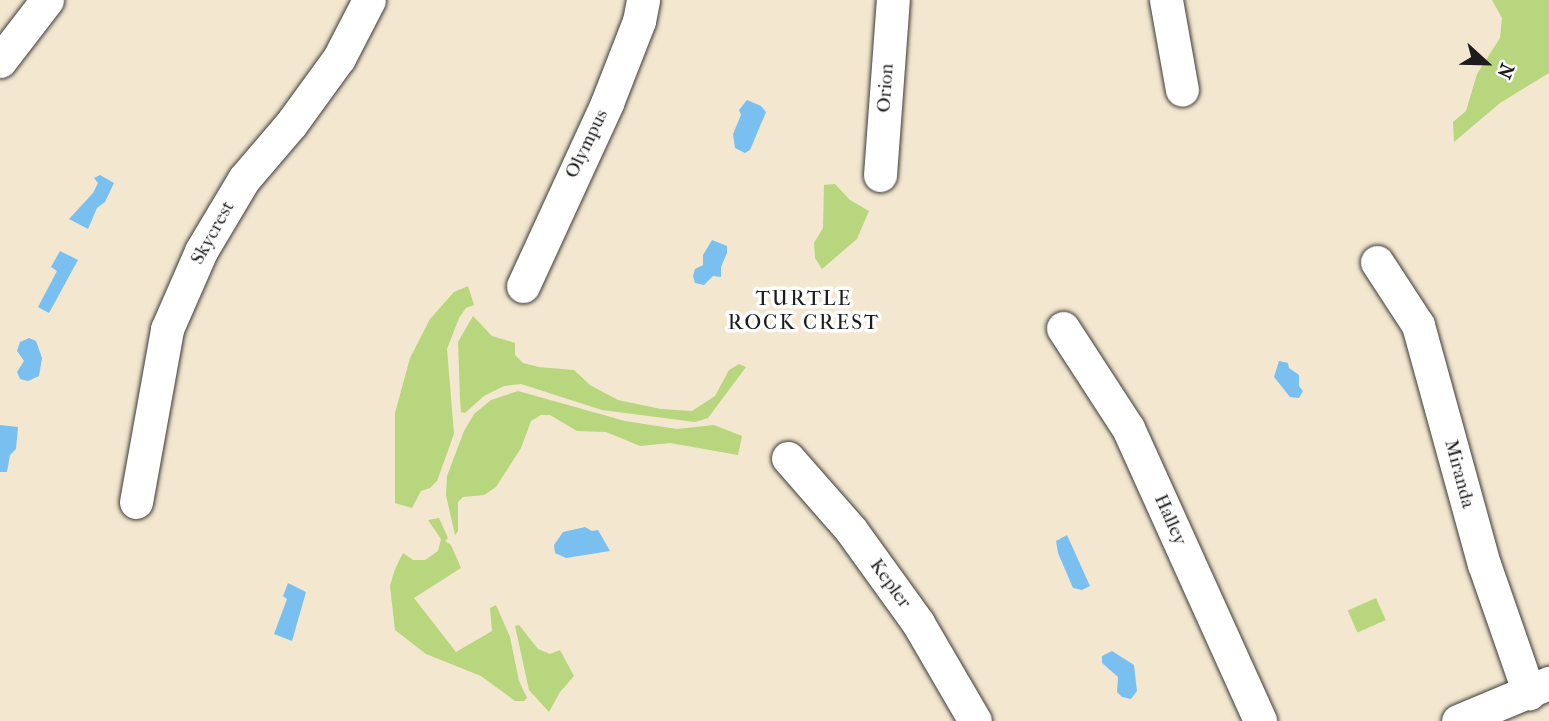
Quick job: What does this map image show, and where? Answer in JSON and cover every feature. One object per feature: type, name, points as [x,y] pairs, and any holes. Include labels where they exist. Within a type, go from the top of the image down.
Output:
[{"type":"street","points":[[0,61],[47,0]]},
{"type":"street","name":"Skycrest","points":[[136,502],[167,329],[201,251],[244,179],[291,124],[339,58],[369,0]]},
{"type":"street","name":"Olympus","points":[[523,286],[607,103],[639,21],[643,0]]},
{"type":"street","name":"Orion","points":[[880,175],[893,0]]},
{"type":"street","points":[[1166,0],[1182,90]]},
{"type":"street","name":"Miranda","points":[[1377,262],[1418,325],[1485,564],[1539,688]]},
{"type":"street","name":"Halley","points":[[1063,328],[1128,428],[1260,721]]},
{"type":"street","name":"Kepler","points":[[788,458],[851,530],[874,561],[918,623],[975,721]]},
{"type":"street","points":[[1458,721],[1539,688]]},
{"type":"green space","points":[[1492,0],[1549,0],[1549,73],[1500,103],[1454,142],[1453,122],[1466,111],[1477,74],[1500,38],[1502,18]]},
{"type":"green space","points":[[835,184],[850,200],[869,211],[857,239],[822,269],[815,258],[814,243],[823,228],[824,185]]},
{"type":"green space","points":[[468,286],[474,305],[466,308],[459,318],[447,349],[454,434],[437,481],[430,488],[421,491],[412,508],[395,503],[395,413],[410,358],[430,319],[454,292]]},
{"type":"green space","points":[[473,316],[492,336],[515,343],[515,355],[523,363],[574,370],[590,385],[618,400],[661,409],[692,411],[715,396],[729,370],[739,364],[746,367],[708,418],[695,422],[602,410],[521,384],[504,386],[484,396],[465,413],[461,412],[458,342]]},
{"type":"green space","points":[[518,391],[625,421],[677,429],[714,425],[742,436],[738,455],[670,443],[640,446],[606,432],[577,431],[550,415],[541,415],[531,421],[521,448],[496,487],[484,495],[463,497],[458,502],[458,531],[455,535],[446,495],[447,476],[464,431],[474,414],[491,400]]},
{"type":"green space","points":[[439,518],[448,538],[445,541],[451,545],[461,568],[414,598],[456,652],[492,631],[490,608],[496,605],[510,637],[519,681],[527,698],[524,701],[515,701],[481,676],[426,654],[395,630],[390,586],[395,569],[403,553],[413,560],[425,560],[438,551],[441,539],[428,520]]},
{"type":"green space","points":[[1376,598],[1386,620],[1357,633],[1348,611]]},
{"type":"green space","points":[[519,625],[538,649],[550,654],[560,650],[574,676],[560,692],[549,712],[529,690],[515,626]]},
{"type":"water","points":[[747,100],[761,106],[766,112],[750,150],[745,153],[735,148],[733,134],[741,115],[739,110]]},
{"type":"water","points":[[100,175],[114,183],[105,202],[97,208],[88,229],[69,219],[93,193],[98,183],[94,178]]},
{"type":"water","points":[[712,240],[727,246],[721,277],[713,276],[704,285],[695,283],[695,269],[703,265],[703,255]]},
{"type":"water","points":[[60,251],[78,260],[49,313],[38,307],[57,271],[51,267]]},
{"type":"water","points":[[29,338],[36,341],[42,358],[39,376],[28,381],[20,379],[17,372],[24,361],[17,351],[20,342]]},
{"type":"water","points":[[1279,361],[1288,363],[1289,368],[1299,375],[1299,386],[1303,391],[1299,398],[1290,397],[1274,377]]},
{"type":"water","points":[[0,425],[18,427],[16,449],[10,455],[7,472],[0,472]]},
{"type":"water","points":[[585,527],[592,531],[598,530],[610,551],[566,558],[555,553],[554,545],[563,532]]},
{"type":"water","points":[[1067,535],[1090,586],[1082,590],[1073,588],[1058,553],[1056,541]]},
{"type":"water","points":[[288,583],[306,592],[292,641],[274,634],[287,599],[283,596]]},
{"type":"water","points":[[1112,651],[1134,665],[1137,691],[1131,699],[1122,697],[1117,692],[1118,677],[1102,663],[1102,656]]},
{"type":"district","name":"TURTLE ROCK CREST","points":[[804,310]]}]
